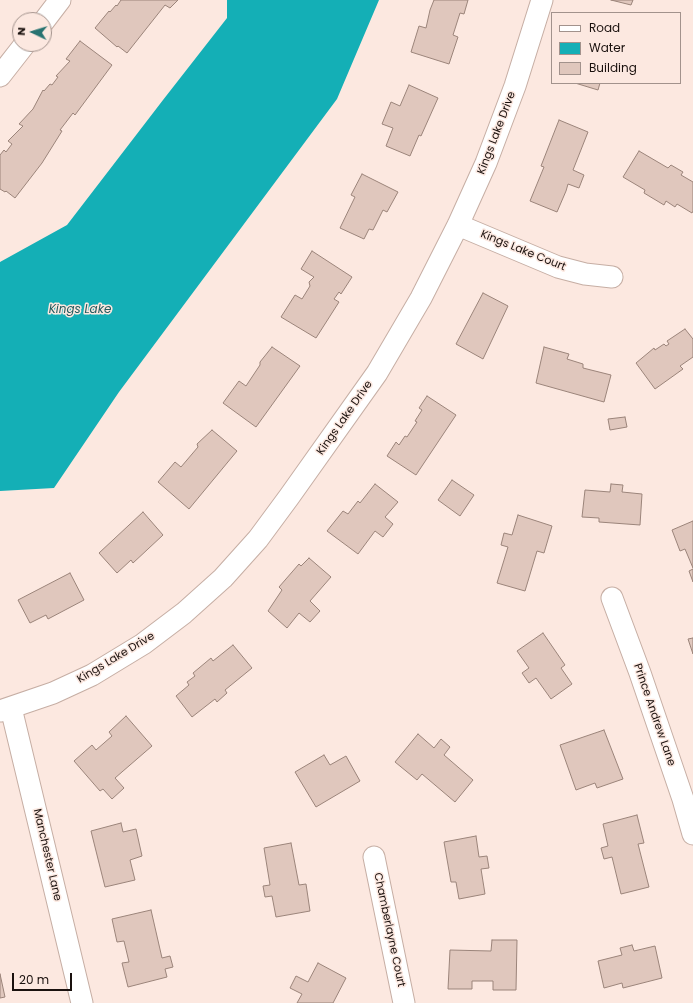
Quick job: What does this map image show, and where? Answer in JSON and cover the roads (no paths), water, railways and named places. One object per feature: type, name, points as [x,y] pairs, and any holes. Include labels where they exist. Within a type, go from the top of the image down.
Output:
[{"type":"street","points":[[51,12],[60,0]]},
{"type":"street","name":"Kings Lake Drive","points":[[6,709],[53,693],[92,675],[143,644],[184,613],[223,578],[258,539],[377,373],[421,298],[458,225],[486,163],[515,86],[542,0]]},
{"type":"street","points":[[0,76],[19,52]]},
{"type":"street","name":"Kings Lake Court","points":[[458,225],[558,267],[585,274],[612,277]]},
{"type":"street","name":"Prince Andrew Lane","points":[[612,598],[683,799],[693,834]]},
{"type":"street","name":"Manchester Lane","points":[[6,709],[82,1003]]},
{"type":"street","name":"Chamberlayne Court","points":[[374,857],[404,1003]]},
{"type":"water","name":"Kings Lake","points":[[227,0],[379,0],[337,99],[119,392],[54,488],[0,491],[0,262],[67,225],[227,18]]}]
